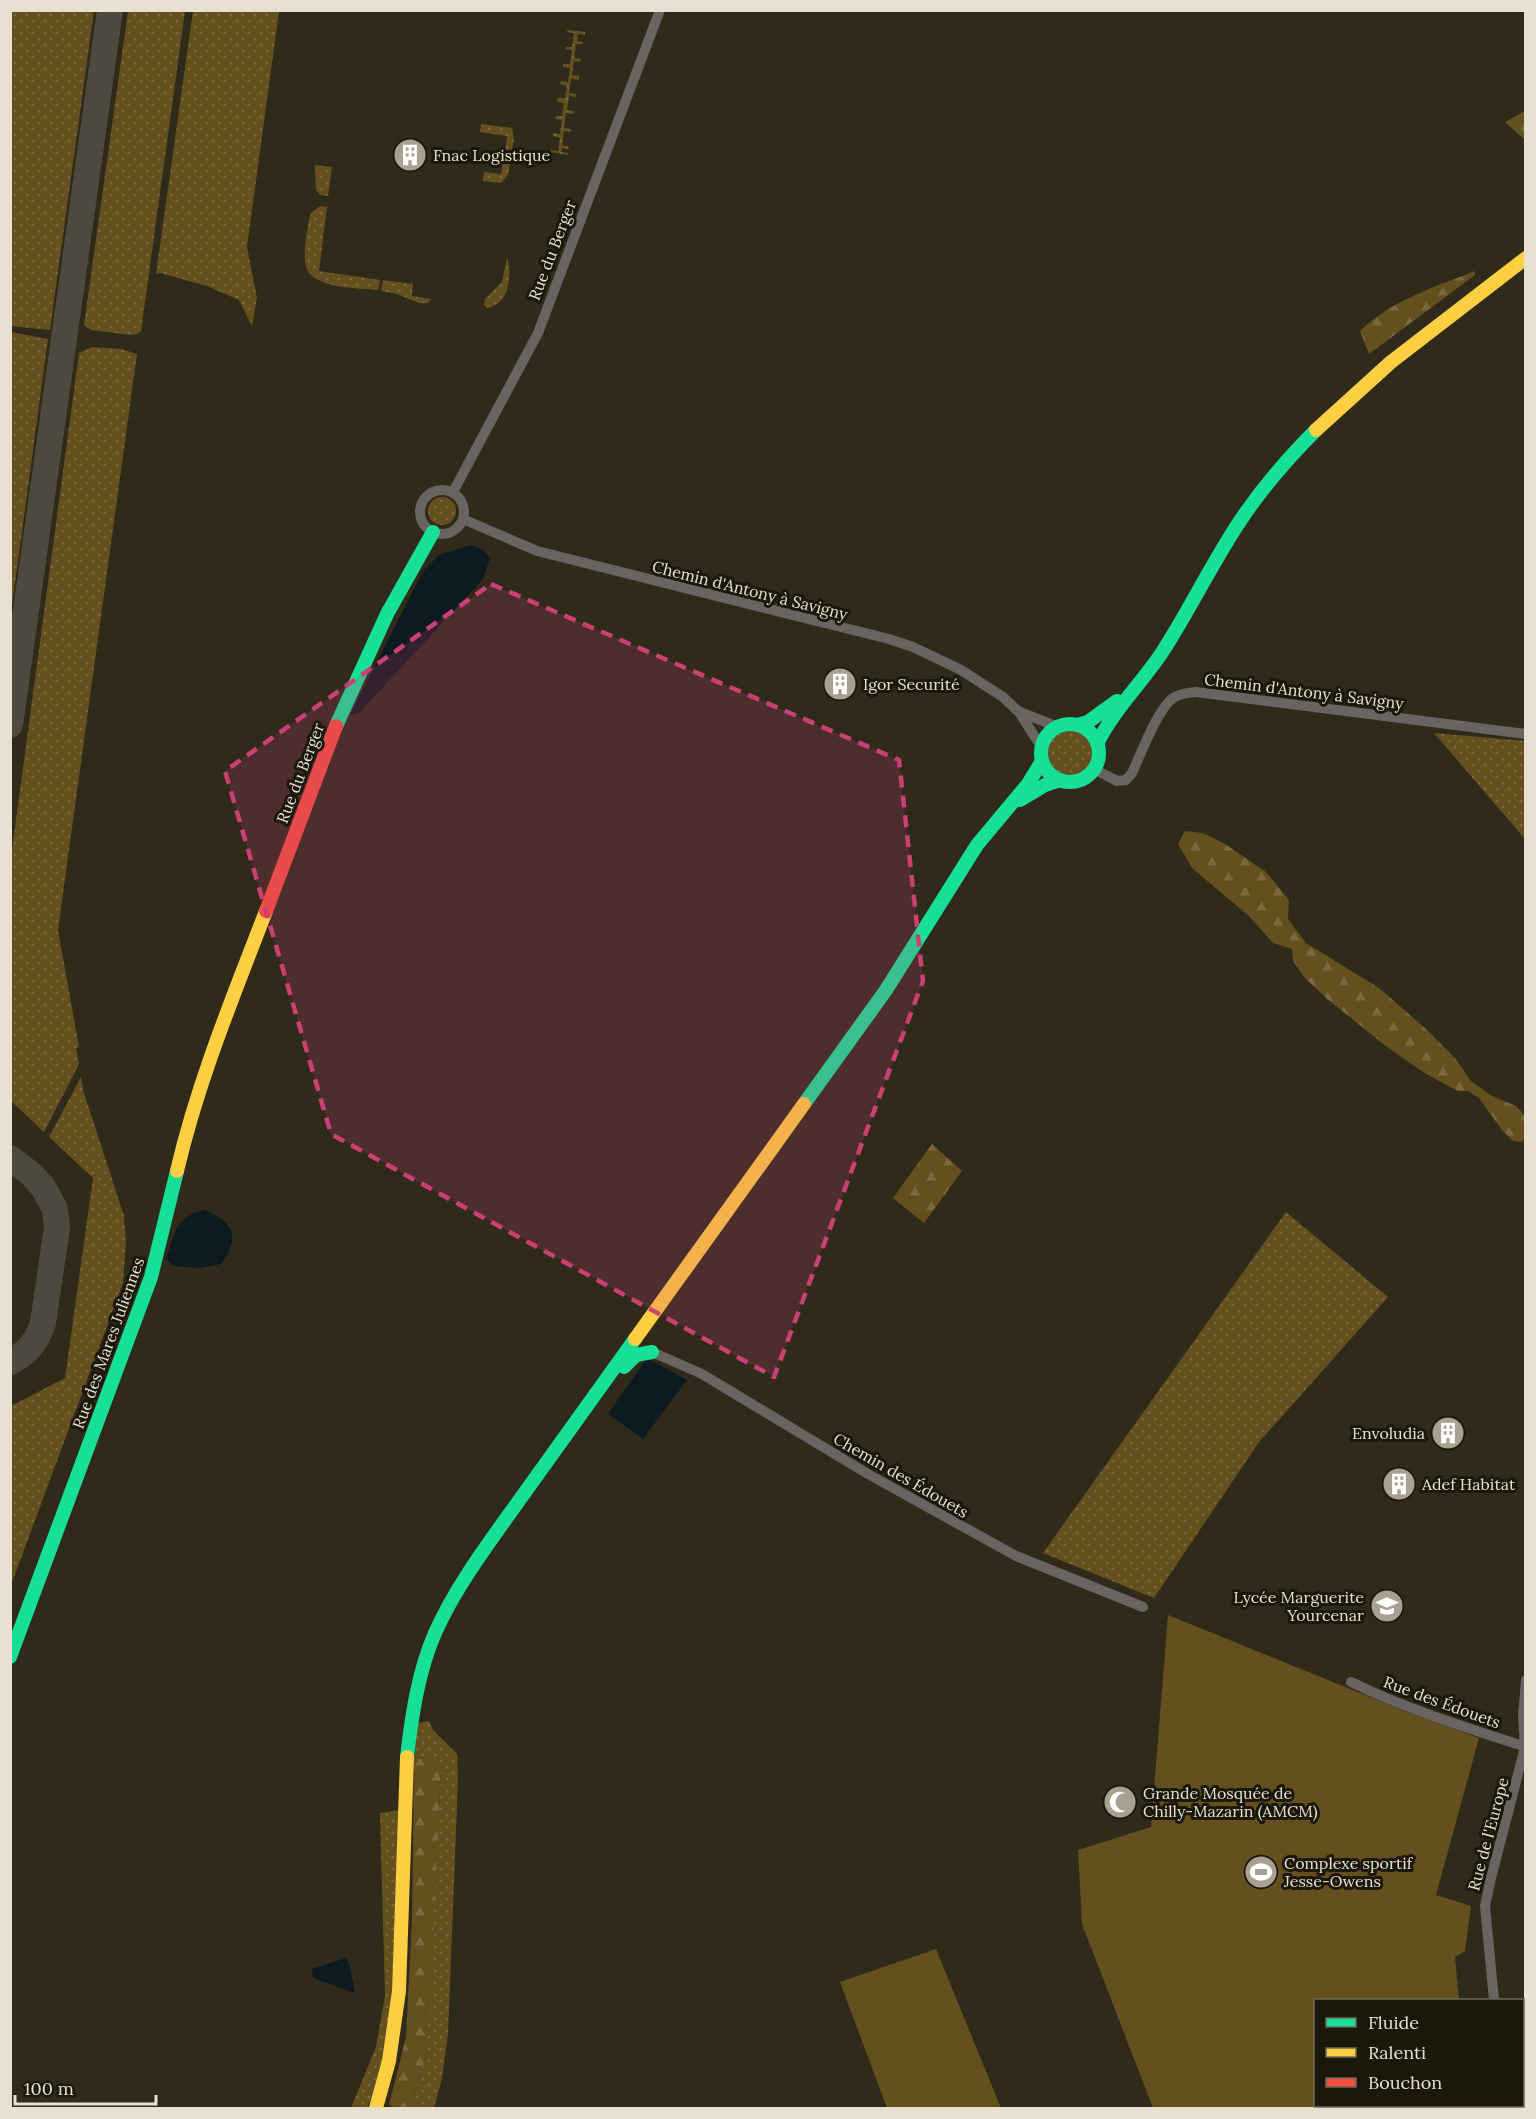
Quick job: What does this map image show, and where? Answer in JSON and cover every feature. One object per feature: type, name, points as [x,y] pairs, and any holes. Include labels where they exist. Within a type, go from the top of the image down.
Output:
[{"type":"main road","points":[[376,2109],[389,2068],[399,1999],[410,1723],[419,1679],[429,1647],[442,1618],[463,1583],[886,990],[958,872],[996,820],[1028,784],[1042,754],[1047,736],[1058,727],[1088,722],[1103,713],[1121,699],[1143,675],[1163,651],[1231,532],[1268,482],[1302,444],[1384,368],[1526,258]]},
{"type":"main road","name":"Rue du Berger","points":[[219,1036],[345,701],[410,570],[433,532]]},
{"type":"main road","points":[[1097,744],[1110,720],[1143,675]]},
{"type":"main road","points":[[1042,754],[1047,771],[1060,780],[1072,782],[1081,780],[1094,769],[1099,752],[1090,732],[1077,725]]},
{"type":"main road","points":[[996,820],[1031,793],[1060,780]]},
{"type":"main road","name":"Rue des Mares Juliennes","points":[[10,1657],[151,1277],[166,1225],[181,1151],[197,1096],[219,1036]]},
{"type":"main road","points":[[652,1352],[643,1342],[670,1301],[673,1295],[671,1289]]},
{"type":"main road","points":[[594,1397],[608,1389],[633,1356],[640,1352],[652,1352]]},
{"type":"street","name":"Rue du Berger","points":[[453,492],[537,333],[660,10]]},
{"type":"street","points":[[441,490],[453,492],[463,505],[463,519],[458,527],[448,533],[433,532],[427,528],[421,518],[420,507],[430,493],[441,490]]},
{"type":"street","name":"Chemin d'Antony à Savigny","points":[[463,519],[537,551],[913,647],[962,670],[1003,697],[1019,712]]},
{"type":"street","name":"Chemin d'Antony à Savigny","points":[[1094,769],[1117,781],[1123,781],[1129,777],[1162,711],[1176,696],[1196,692],[1526,734]]},
{"type":"street","points":[[1019,712],[1058,727]]},
{"type":"street","points":[[1019,712],[1042,754]]},
{"type":"street","name":"Chemin des Édouets","points":[[652,1352],[702,1374],[878,1479],[1017,1556],[1143,1607]]},
{"type":"street","name":"Rue de l'Europe","points":[[1494,1999],[1485,1906],[1526,1747],[1523,1717],[1526,1680]]},
{"type":"street","name":"Rue des Édouets","points":[[1350,1682],[1464,1727],[1526,1747]]},
{"type":"highlighted area","points":[[491,584],[899,760],[923,981],[774,1377],[331,1134],[225,771]]},
{"type":"green space","points":[[11,10],[94,11],[50,330],[11,326]]},
{"type":"green space","points":[[128,11],[185,11],[141,331],[131,335],[91,330],[84,325]]},
{"type":"green space","points":[[193,11],[279,11],[247,247],[257,298],[252,326],[239,300],[207,286],[160,273],[156,274]]},
{"type":"green space","points":[[568,30],[585,32],[585,35],[578,34],[577,41],[583,44],[576,44],[574,58],[581,59],[580,62],[574,61],[572,75],[579,76],[579,80],[571,79],[569,93],[576,94],[576,97],[569,96],[567,110],[574,111],[573,114],[566,113],[564,128],[571,129],[571,132],[564,131],[562,145],[569,147],[568,149],[562,148],[561,152],[568,153],[568,155],[551,152],[551,150],[558,151],[560,138],[553,136],[553,133],[560,134],[562,120],[555,119],[556,116],[562,116],[564,103],[557,102],[558,98],[565,98],[567,86],[560,84],[561,81],[568,82],[570,68],[563,67],[563,64],[570,64],[572,50],[565,49],[572,47],[574,33],[567,32]]},
{"type":"green space","points":[[1525,111],[1526,139],[1525,140],[1505,122]]},
{"type":"green space","points":[[481,124],[512,128],[514,140],[511,154],[505,153],[507,136],[480,132]]},
{"type":"green space","points":[[504,157],[511,158],[508,175],[501,183],[483,181],[484,172],[501,174]]},
{"type":"green space","points":[[315,165],[332,167],[328,196],[320,195],[316,190]]},
{"type":"green space","points":[[320,206],[327,207],[319,271],[380,280],[378,290],[337,286],[310,274],[305,260],[306,240],[310,214]]},
{"type":"green space","points":[[507,257],[508,288],[501,301],[487,308],[484,305],[485,299],[502,282]]},
{"type":"green space","points":[[1475,271],[1475,275],[1369,354],[1360,331],[1372,320],[1414,295]]},
{"type":"green space","points":[[383,280],[413,284],[412,296],[431,299],[428,303],[419,303],[397,294],[381,291]]},
{"type":"green space","points":[[10,332],[48,339],[11,613]]},
{"type":"green space","points":[[92,347],[121,349],[137,354],[58,930],[79,1047],[76,1048],[79,1064],[44,1132],[11,1101],[11,857],[79,353]]},
{"type":"green space","points":[[442,497],[452,501],[456,511],[452,521],[442,525],[432,521],[428,511],[432,501]]},
{"type":"green space","points":[[1070,730],[1086,737],[1093,753],[1086,769],[1070,776],[1054,769],[1047,753],[1054,737]]},
{"type":"green space","points":[[1434,733],[1525,741],[1525,839]]},
{"type":"green space","points":[[1185,831],[1203,833],[1225,844],[1266,872],[1289,900],[1288,919],[1306,943],[1379,988],[1455,1058],[1471,1081],[1492,1096],[1516,1106],[1525,1116],[1525,1138],[1522,1142],[1513,1141],[1502,1130],[1479,1098],[1468,1091],[1458,1091],[1426,1074],[1387,1047],[1326,998],[1305,978],[1293,961],[1292,949],[1273,943],[1249,916],[1192,868],[1178,844]]},
{"type":"green space","points":[[81,1077],[83,1090],[124,1216],[126,1242],[123,1283],[11,1585],[11,1406],[65,1378],[93,1178],[49,1137]]},
{"type":"green space","points":[[932,1144],[962,1171],[924,1223],[893,1198]]},
{"type":"green space","points":[[1286,1212],[1388,1297],[1259,1442],[1154,1598],[1043,1553]]},
{"type":"green space","name":"Complexe sportif Jesse-Owens","points":[[1168,1615],[1407,1712],[1479,1738],[1436,1895],[1471,1906],[1465,1951],[1455,1957],[1459,1999],[1314,1999],[1314,2107],[1447,2107],[1153,2108],[1082,1924],[1078,1850],[1151,1827]]},
{"type":"green space","points":[[429,1721],[433,1730],[457,1754],[458,1779],[448,2034],[442,2078],[434,2108],[410,2108],[426,2055],[441,1771],[414,1759],[418,1723]]},
{"type":"green space","points":[[414,1759],[430,1759],[441,1771],[430,2002],[426,2055],[410,2108],[397,2108],[389,2105],[406,2037],[412,1921]]},
{"type":"green space","points":[[399,1810],[390,2038],[380,2081],[367,2108],[351,2108],[376,2047],[385,1995],[380,1813]]},
{"type":"green space","points":[[936,1949],[1001,2108],[887,2108],[840,1982]]},
{"type":"shaded area","points":[[471,545],[483,550],[490,558],[483,579],[359,713],[350,715],[423,571],[439,555]]},
{"type":"shaded area","points":[[204,1210],[222,1219],[228,1225],[232,1238],[227,1255],[221,1264],[199,1268],[173,1266],[166,1259],[174,1234],[187,1217]]},
{"type":"shaded area","points":[[647,1358],[687,1380],[643,1439],[608,1414]]},
{"type":"shaded area","points":[[346,1958],[355,1993],[313,1978],[312,1969]]},
{"type":"taxiway","points":[[10,725],[110,10]]},
{"type":"taxiway","points":[[10,1158],[31,1174],[43,1187],[55,1209],[57,1227],[43,1323],[31,1346],[10,1362]]},
{"type":"traffic: fast","points":[[1097,744],[1112,719],[1163,651],[1248,509],[1295,451],[1316,430]]},
{"type":"traffic: fast","points":[[336,726],[387,614],[433,532]]},
{"type":"traffic: fast","points":[[1077,725],[1088,722],[1117,701]]},
{"type":"traffic: fast","points":[[1070,724],[1086,729],[1094,737],[1099,753],[1094,769],[1086,777],[1070,782],[1054,777],[1046,769],[1041,753],[1046,737],[1054,729],[1070,724]]},
{"type":"traffic: fast","points":[[804,1104],[886,990],[977,845],[1028,784],[1042,761]]},
{"type":"traffic: fast","points":[[1020,800],[1045,785],[1060,780]]},
{"type":"traffic: fast","points":[[10,1657],[151,1277],[177,1171]]},
{"type":"traffic: fast","points":[[407,1757],[420,1678],[429,1648],[443,1616],[484,1550],[635,1339]]},
{"type":"traffic: fast","points":[[624,1367],[636,1355],[652,1352]]},
{"type":"traffic: slow","points":[[1316,430],[1391,362],[1526,258]]},
{"type":"traffic: slow","points":[[177,1171],[195,1104],[266,911]]},
{"type":"traffic: slow","points":[[635,1339],[804,1104]]},
{"type":"traffic: slow","points":[[376,2108],[389,2061],[399,1991],[407,1757]]},
{"type":"traffic: jam","points":[[266,911],[336,726]]},
{"type":"place","name":"Fnac Logistique","points":[[410,155]]},
{"type":"place","name":"Igor Securité","points":[[840,684]]},
{"type":"place","name":"Envoludia","points":[[1448,1433]]},
{"type":"place","name":"Adef Habitat","points":[[1399,1484]]},
{"type":"place","name":"Lycée Marguerite Yourcenar","points":[[1387,1606]]},
{"type":"place","name":"Grande Mosquée de Chilly-Mazarin (AMCM)","points":[[1120,1802]]},
{"type":"place","name":"Complexe sportif Jesse-Owens","points":[[1261,1872]]}]
